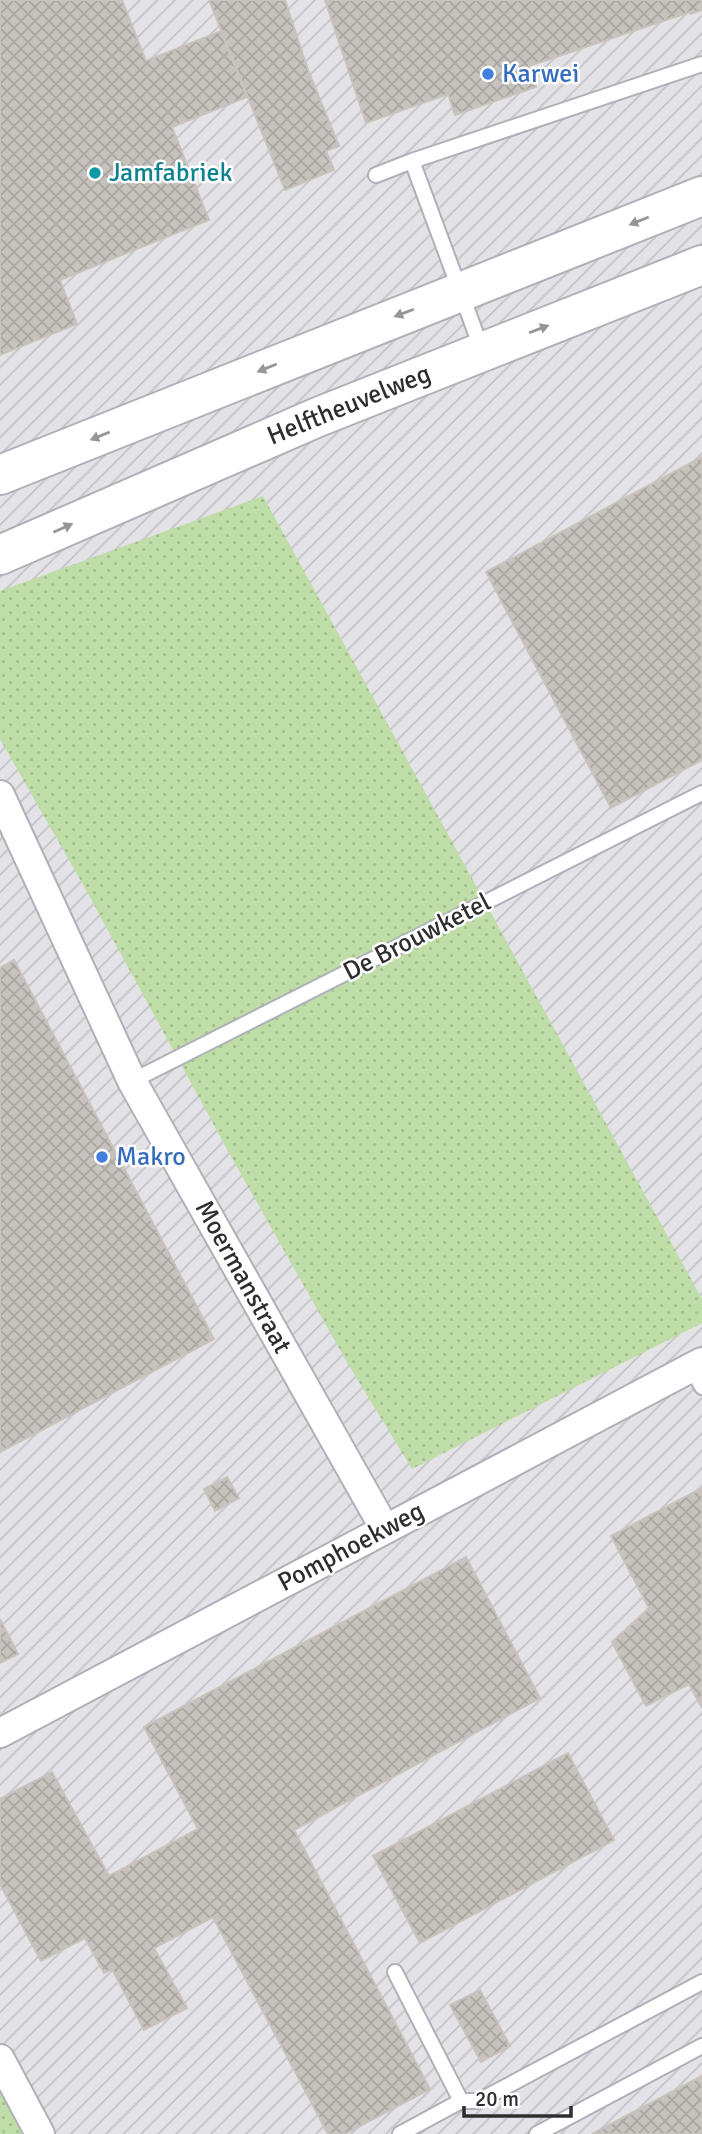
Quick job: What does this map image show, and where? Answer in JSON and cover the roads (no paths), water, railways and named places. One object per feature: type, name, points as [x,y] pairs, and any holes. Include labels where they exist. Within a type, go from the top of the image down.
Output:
[{"type":"main road","points":[[0,475],[702,196]]},
{"type":"main road","name":"Helftheuvelweg","points":[[0,555],[318,416],[702,265]]},
{"type":"street","name":"Moermanstraat","points":[[0,795],[132,1081],[384,1529]]},
{"type":"street","name":"Pomphoekweg","points":[[0,1732],[384,1529],[698,1372]]},
{"type":"street","points":[[0,2059],[40,2134]]},
{"type":"lane","points":[[376,175],[702,64]]},
{"type":"lane","points":[[412,161],[483,351]]},
{"type":"lane","name":"De Brouwketel","points":[[132,1081],[702,793]]},
{"type":"lane","points":[[395,1972],[461,2101]]},
{"type":"lane","points":[[400,2134],[461,2101],[479,2101],[702,1982]]},
{"type":"lane","points":[[537,2134],[702,2046]]},
{"type":"place","name":"Karwei","points":[[488,74]]},
{"type":"place","name":"Jamfabriek","points":[[95,173]]},
{"type":"place","name":"Makro","points":[[102,1157]]}]
